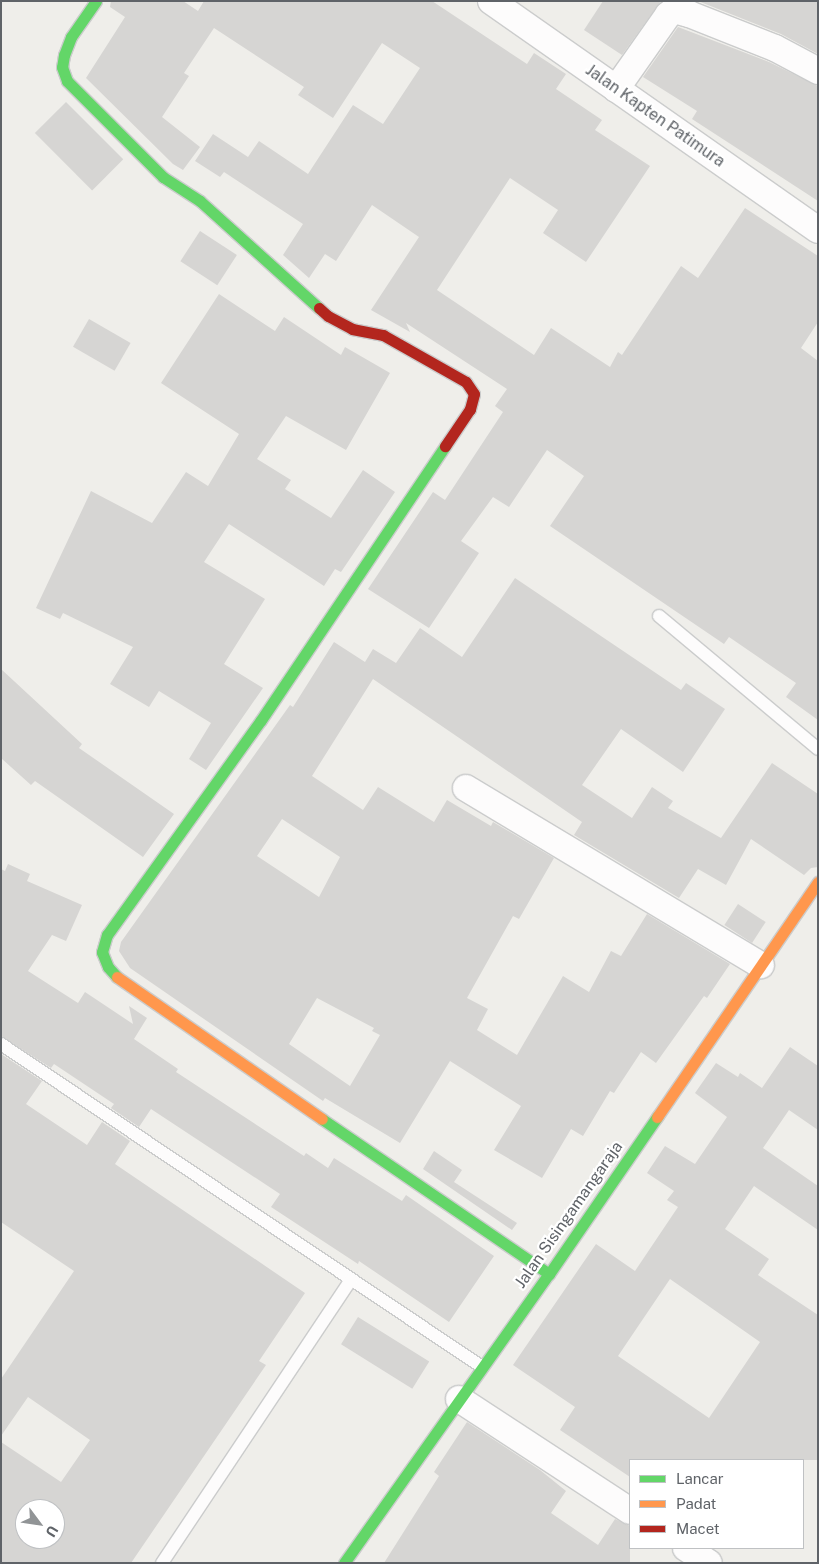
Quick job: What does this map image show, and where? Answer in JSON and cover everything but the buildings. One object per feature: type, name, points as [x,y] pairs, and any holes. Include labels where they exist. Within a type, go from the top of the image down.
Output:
[{"type":"street","points":[[96,1],[71,37],[64,55],[62,67],[67,81],[163,177],[186,190],[200,201],[328,316],[352,329],[383,335],[466,382],[474,394],[470,408],[261,720],[107,935],[102,952],[108,967],[119,980],[548,1274]]},
{"type":"street","name":"Jalan Kapten Patimura","points":[[491,1],[818,230]]},
{"type":"street","points":[[616,88],[668,15],[674,10],[689,14],[775,48],[818,71]]},
{"type":"street","points":[[466,788],[761,964]]},
{"type":"street","name":"Jalan Sisingamangaraja","points":[[344,1563],[548,1274],[818,882]]},
{"type":"street","points":[[459,1400],[629,1510]]},
{"type":"street","points":[[688,1549],[709,1563]]},
{"type":"lane","points":[[659,616],[818,749]]},
{"type":"lane","points":[[1,1044],[482,1367]]},
{"type":"lane","points":[[162,1563],[351,1280]]},
{"type":"traffic: fast","points":[[96,1],[71,37],[64,55],[62,67],[67,81],[163,177],[200,201],[319,308]]},
{"type":"traffic: fast","points":[[117,977],[108,967],[102,952],[107,935],[261,720],[445,446]]},
{"type":"traffic: fast","points":[[344,1563],[549,1274],[657,1117]]},
{"type":"traffic: fast","points":[[322,1119],[549,1274]]},
{"type":"traffic: slow","points":[[657,1117],[818,882]]},
{"type":"traffic: slow","points":[[117,977],[322,1119]]},
{"type":"traffic: jam","points":[[319,308],[328,316],[352,329],[383,335],[466,382],[474,394],[470,409],[445,446]]}]
